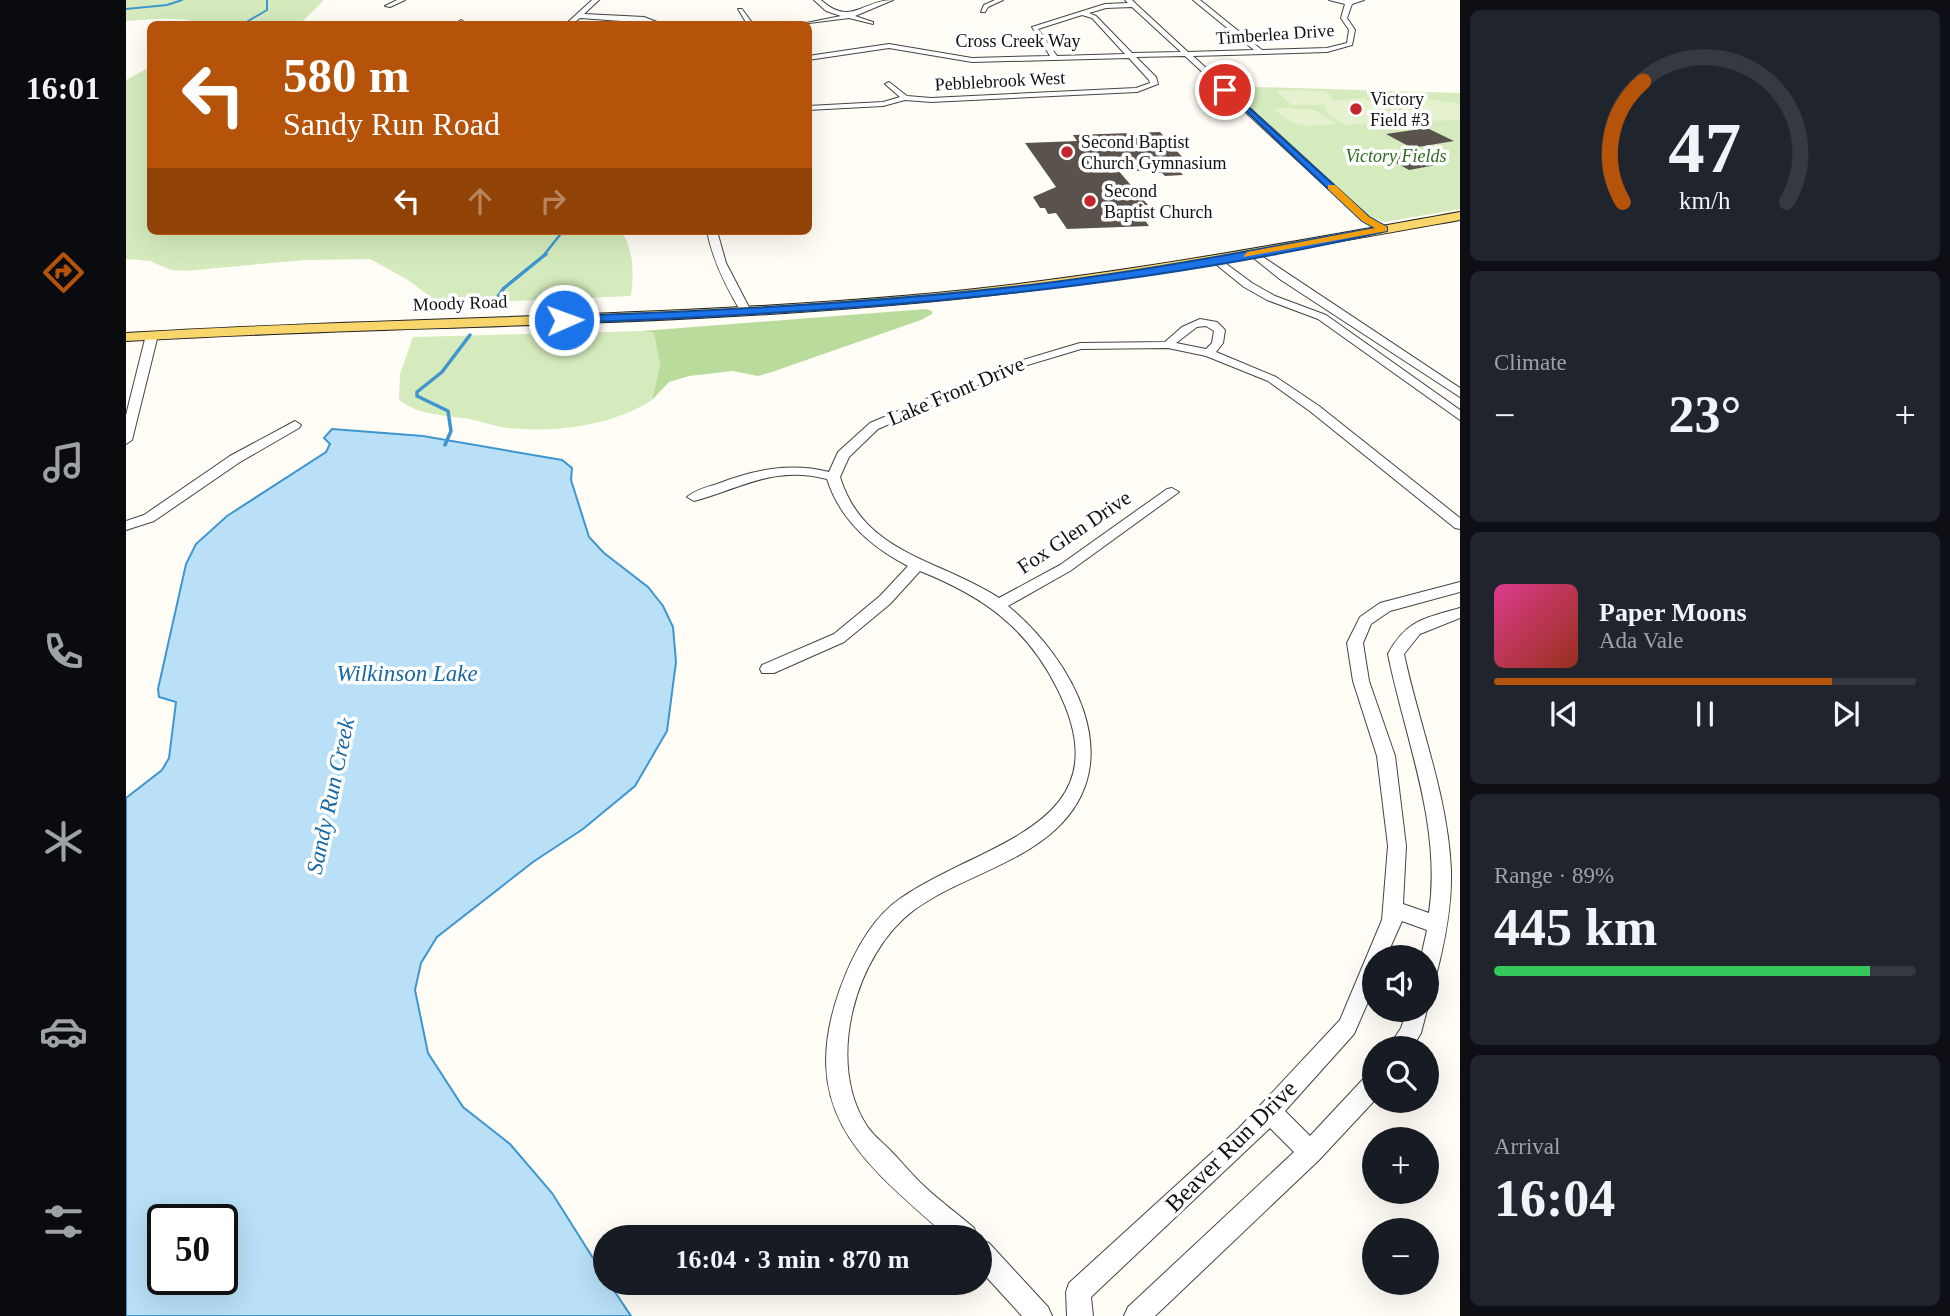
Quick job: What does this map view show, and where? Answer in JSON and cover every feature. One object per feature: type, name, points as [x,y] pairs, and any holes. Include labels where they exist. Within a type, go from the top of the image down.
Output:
[{"type":"main road","name":"Moody Road","points":[[126,337],[747,313],[1030,288],[1254,254],[1460,216]]},
{"type":"street","points":[[388,6],[402,0]]},
{"type":"street","points":[[573,21],[596,0]]},
{"type":"street","points":[[817,0],[828,10],[871,23]]},
{"type":"street","points":[[812,23],[847,17],[890,0]]},
{"type":"street","points":[[984,10],[986,6],[1000,0]]},
{"type":"street","points":[[1196,0],[1261,52]]},
{"type":"street","points":[[1332,0],[1349,4]]},
{"type":"street","name":"Timberlea Drive","points":[[1186,55],[1327,50],[1350,44],[1352,30],[1344,18],[1349,4],[1362,0]]},
{"type":"street","points":[[1055,58],[1034,28],[1105,6],[1131,3],[1366,219],[1384,229]]},
{"type":"street","points":[[740,10],[748,21]]},
{"type":"street","points":[[1082,13],[1094,17],[1131,56]]},
{"type":"street","points":[[579,16],[650,21]]},
{"type":"street","points":[[906,47],[915,41]]},
{"type":"street","name":"Cross Creek Way","points":[[812,57],[889,46],[963,59],[1186,55]]},
{"type":"street","name":"Pebblebrook West","points":[[812,107],[883,104],[905,99],[1137,90],[1154,84],[1153,79],[1131,56]]},
{"type":"street","points":[[889,84],[905,99]]},
{"type":"street","points":[[712,235],[714,247],[729,282],[747,313]]},
{"type":"street","points":[[1254,254],[1285,278],[1348,316],[1460,393]]},
{"type":"street","points":[[1216,260],[1270,298],[1322,317],[1460,416]]},
{"type":"street","points":[[1168,345],[1189,325],[1210,323],[1220,330],[1217,343],[1209,354]]},
{"type":"street","points":[[126,440],[152,335]]},
{"type":"street","name":"Lake Front Drive","points":[[833,477],[843,455],[874,426],[1010,367],[1080,346],[1168,345],[1209,354],[1272,379],[1315,409],[1460,525]]},
{"type":"street","points":[[126,526],[149,518],[235,459],[295,425]]},
{"type":"street","points":[[694,497],[767,472],[812,470],[833,477],[846,511],[863,530],[918,565],[948,575],[999,605],[1049,659],[1077,715],[1083,743],[1084,772],[1052,825],[1024,843],[905,905],[875,939],[838,1024],[836,1077],[859,1134],[916,1195],[951,1225]]},
{"type":"street","name":"Fox Glen Drive","points":[[999,605],[1065,568],[1171,492]]},
{"type":"street","points":[[768,669],[839,638],[885,600],[918,565]]},
{"type":"street","points":[[1381,945],[1392,920],[1396,846],[1386,756],[1362,681],[1355,643],[1365,621],[1385,607],[1460,587]]},
{"type":"street","points":[[1433,945],[1441,895],[1439,838],[1396,654],[1404,635],[1421,624],[1460,613]]},
{"type":"street","points":[[1392,909],[1438,925]]},
{"type":"street","name":"Beaver Run Drive","points":[[1080,1316],[1078,1292],[1269,1112],[1347,1027],[1362,991]]},
{"type":"street","points":[[1137,1316],[1311,1152],[1362,1097]]},
{"type":"street","points":[[1269,1112],[1311,1152]]},
{"type":"street","points":[[992,1265],[1039,1316]]},
{"type":"green space","points":[[126,0],[324,0],[303,21],[126,21]]},
{"type":"green space","points":[[147,69],[147,235],[623,235],[632,262],[631,296],[440,304],[408,280],[370,259],[304,260],[185,271],[171,270],[150,261],[126,259],[126,80]]},
{"type":"green space","name":"Victory Fields","points":[[1225,86],[1460,93],[1460,209],[1385,222],[1369,217]]},
{"type":"green space","name":"Victory Field #3","points":[[1326,91],[1334,101],[1364,98],[1399,117],[1396,120],[1346,125],[1327,113],[1325,105],[1292,105],[1277,92]]},
{"type":"green space","points":[[1413,97],[1460,104],[1460,120],[1426,121],[1385,100]]},
{"type":"green space","points":[[1274,109],[1315,110],[1336,124],[1296,124]]},
{"type":"green space","points":[[926,309],[932,311],[932,314],[921,320],[758,376],[733,371],[689,376],[669,382],[652,400],[660,365],[654,333],[642,331]]},
{"type":"green space","points":[[642,331],[654,333],[660,365],[652,400],[601,422],[563,428],[507,428],[424,412],[399,400],[400,374],[413,337]]},
{"type":"water","name":"Wilkinson Lake","points":[[332,429],[423,436],[562,460],[572,468],[571,480],[589,537],[604,553],[648,587],[663,606],[673,627],[676,662],[667,731],[635,786],[583,829],[533,862],[437,937],[421,963],[415,990],[428,1053],[463,1107],[510,1144],[552,1193],[593,1258],[593,1295],[617,1295],[631,1316],[126,1316],[126,798],[162,770],[169,758],[176,702],[159,697],[158,689],[186,564],[196,544],[227,516],[326,452],[330,444],[324,438]]},
{"type":"building","points":[[1427,128],[1454,141],[1412,148],[1386,134]]},
{"type":"building","points":[[1160,132],[1192,168],[1178,169],[1183,175],[1165,176],[1162,173],[1117,169],[1148,205],[1143,205],[1147,210],[1138,210],[1149,226],[1067,229],[1056,213],[1048,214],[1033,197],[1056,187],[1025,143],[1077,141],[1073,135]]},
{"type":"building","points":[[1413,151],[1441,164],[1409,170],[1382,155]]},
{"type":"waterway","points":[[126,9],[167,5],[182,0]]},
{"type":"waterway","name":"Sandy Run Creek","points":[[248,21],[267,10],[267,0]]},
{"type":"waterway","name":"Sandy Run Creek","points":[[544,255],[560,235]]},
{"type":"waterway","name":"Sandy Run Creek","points":[[490,308],[504,288],[546,254]]},
{"type":"waterway","name":"Sandy Run Creek","points":[[445,445],[451,431],[448,411],[417,396],[417,392],[442,372],[470,335]]},
{"type":"slow traffic","points":[[1247,255],[1384,229],[1366,219],[1331,187]]},
{"type":"place","name":"Victory Field #3","points":[[1356,109]]},
{"type":"place","name":"Second Baptist Church Gymnasium","points":[[1067,152]]},
{"type":"place","name":"Second Baptist Church","points":[[1090,201]]},
{"type":"route","points":[[564,320],[747,313],[1030,288],[1144,272],[1384,229],[1366,219],[1225,90]]}]
